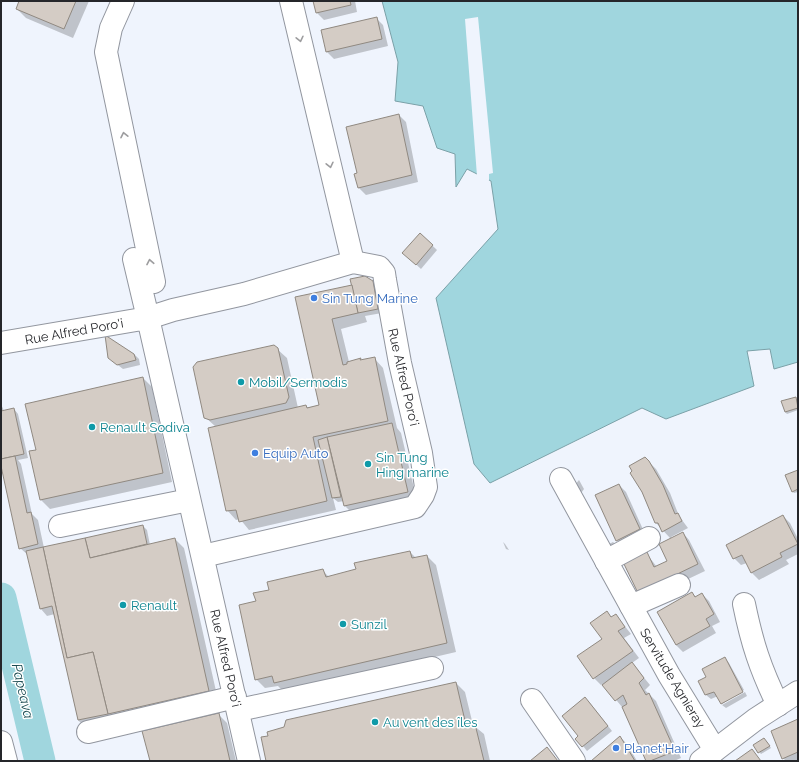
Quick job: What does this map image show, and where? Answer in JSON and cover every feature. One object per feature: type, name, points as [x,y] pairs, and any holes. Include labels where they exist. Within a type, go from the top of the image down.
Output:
[{"type":"street","points":[[123,1],[111,28],[106,52],[154,316]]},
{"type":"street","points":[[291,1],[354,262]]},
{"type":"street","points":[[134,259],[154,316]]},
{"type":"street","name":"Rue Alfred Poro'i","points":[[1,343],[154,316],[173,310],[286,283],[354,262],[379,267],[384,273],[400,363],[422,453],[426,487],[423,496],[415,507],[202,556]]},
{"type":"street","name":"Rue Alfred Poro'i","points":[[154,316],[189,500],[249,761]]},
{"type":"street","name":"Servitude Agnieray","points":[[561,479],[669,675],[706,758]]},
{"type":"street","points":[[60,526],[189,500]]},
{"type":"street","points":[[606,561],[649,538]]},
{"type":"street","points":[[631,606],[679,585]]},
{"type":"street","points":[[744,604],[750,638],[760,669],[778,705]]},
{"type":"street","points":[[88,732],[432,668]]},
{"type":"street","points":[[706,758],[798,692]]},
{"type":"street","points":[[532,700],[574,761]]},
{"type":"street","points":[[1,742],[6,761]]},
{"type":"water","points":[[382,1],[798,1],[798,362],[774,369],[770,349],[747,351],[754,386],[666,419],[642,408],[490,483],[474,464],[436,298],[498,229],[491,181],[467,169],[456,187],[455,154],[437,148],[423,106],[395,101],[398,62]]},
{"type":"pier","points":[[478,17],[493,173],[489,174],[489,181],[477,176],[465,19]]},
{"type":"building","points":[[19,1],[76,1],[64,29],[16,9]]},
{"type":"building","points":[[313,1],[350,1],[351,5],[316,13]]},
{"type":"building","points":[[377,17],[382,39],[326,52],[321,30]]},
{"type":"building","points":[[399,114],[412,175],[358,188],[354,174],[357,173],[346,127]]},
{"type":"building","points":[[420,233],[433,245],[416,265],[402,253]]},
{"type":"building","points":[[365,276],[373,281],[378,309],[358,313],[350,279]]},
{"type":"building","points":[[352,285],[358,313],[332,319],[343,365],[347,364],[347,362],[361,358],[360,360],[375,357],[388,421],[313,437],[327,501],[239,522],[236,510],[226,511],[208,428],[306,405],[307,408],[319,405],[295,297]]},
{"type":"building","points":[[105,335],[134,354],[136,360],[117,365],[108,358]]},
{"type":"building","name":"Mobil/Sermodis","points":[[274,345],[278,348],[289,397],[286,403],[210,420],[204,418],[193,367],[197,362]]},
{"type":"building","name":"Renault Sodiva","points":[[143,377],[163,473],[40,500],[29,451],[36,450],[25,404]]},
{"type":"building","points":[[796,397],[798,408],[785,412],[781,401]]},
{"type":"building","points":[[14,408],[24,454],[1,459],[1,411]]},
{"type":"building","name":"Sin Tung Hing marine","points":[[392,423],[408,492],[344,506],[327,437]]},
{"type":"building","points":[[327,437],[341,497],[332,498],[318,440]]},
{"type":"building","points":[[15,456],[27,513],[31,512],[38,544],[19,549],[1,466],[1,459]]},
{"type":"building","points":[[645,457],[649,461],[663,485],[675,514],[678,513],[682,521],[662,532],[658,523],[655,523],[642,492],[630,473],[632,471],[629,466]]},
{"type":"building","points":[[798,470],[798,489],[792,492],[785,475]]},
{"type":"building","points":[[619,484],[640,529],[616,541],[595,495]]},
{"type":"building","points":[[783,515],[798,544],[780,553],[782,557],[751,573],[742,555],[733,559],[726,545]]},
{"type":"building","points":[[143,525],[147,544],[90,558],[85,538]]},
{"type":"building","points":[[683,532],[698,564],[638,593],[623,562],[647,552],[654,567],[667,561],[659,544]]},
{"type":"building","name":"Renault","points":[[85,538],[90,558],[175,538],[209,691],[108,714],[93,652],[67,658],[43,547]]},
{"type":"building","points":[[43,547],[67,658],[93,652],[108,714],[78,720],[52,606],[40,609],[26,551]]},
{"type":"building","name":"Sunzil","points":[[410,551],[412,558],[427,555],[447,643],[274,683],[272,676],[255,680],[239,605],[256,601],[253,593],[269,590],[267,582],[323,569],[326,577],[356,569],[354,563]]},
{"type":"building","points":[[692,592],[695,597],[702,593],[714,614],[706,619],[710,626],[676,645],[657,612]]},
{"type":"building","points":[[607,611],[611,617],[616,614],[625,627],[618,631],[633,651],[593,679],[577,656],[602,639],[590,623]]},
{"type":"building","points":[[725,657],[743,692],[721,704],[714,692],[705,695],[698,681],[706,677],[702,669]]},
{"type":"building","points":[[632,662],[644,678],[639,683],[646,695],[649,693],[675,751],[650,761],[646,761],[622,707],[627,704],[623,695],[615,701],[602,685]]},
{"type":"building","name":"Au vent des îles","points":[[456,682],[466,725],[475,724],[484,761],[266,761],[261,737],[268,736],[267,732],[284,727],[286,720]]},
{"type":"building","points":[[585,697],[608,726],[582,747],[575,739],[578,736],[562,716]]},
{"type":"building","points":[[219,713],[230,761],[150,761],[142,731]]},
{"type":"building","points":[[798,719],[798,752],[782,759],[771,731]]},
{"type":"building","name":"Planet'Hair","points":[[620,736],[635,761],[591,761]]},
{"type":"building","points":[[764,738],[770,746],[758,753],[753,745]]},
{"type":"building","points":[[547,747],[558,761],[530,761]]},
{"type":"building","points":[[752,749],[761,761],[735,761]]},
{"type":"waterway","name":"Papeava","points":[[1,598],[40,761]]},
{"type":"place","name":"Sin Tung Marine","points":[[314,298]]},
{"type":"place","name":"Mobil/Sermodis","points":[[241,382]]},
{"type":"place","name":"Renault Sodiva","points":[[92,427]]},
{"type":"place","name":"Equip Auto","points":[[255,453]]},
{"type":"place","name":"Sin Tung Hing marine","points":[[368,464]]},
{"type":"place","name":"Renault","points":[[123,605]]},
{"type":"place","name":"Sunzil","points":[[343,624]]},
{"type":"place","name":"Au vent des îles","points":[[375,722]]},
{"type":"place","name":"Planet'Hair","points":[[616,748]]}]
